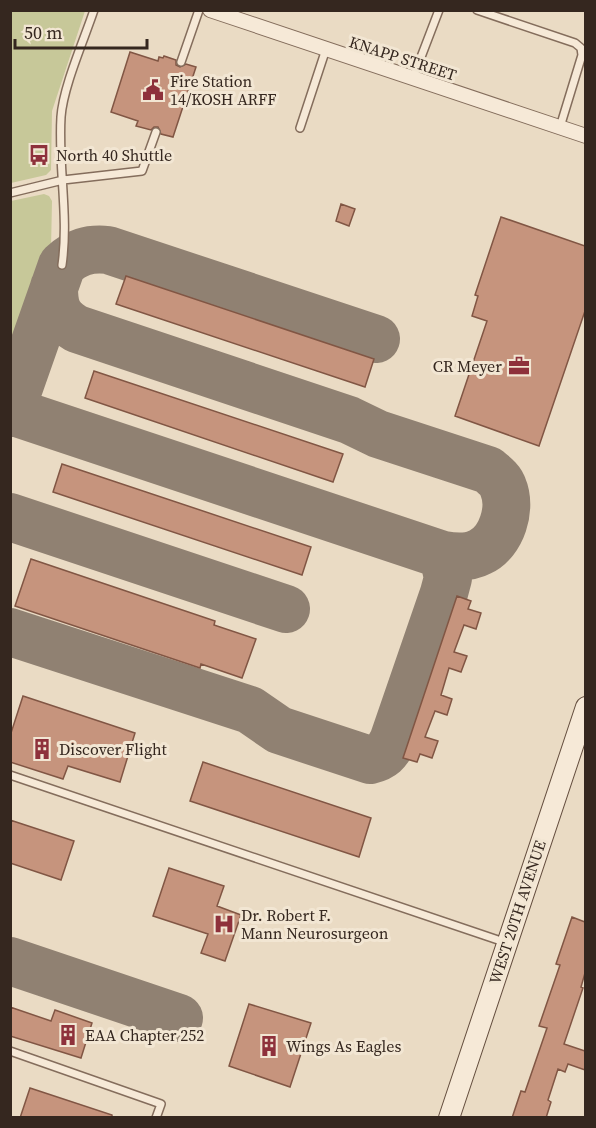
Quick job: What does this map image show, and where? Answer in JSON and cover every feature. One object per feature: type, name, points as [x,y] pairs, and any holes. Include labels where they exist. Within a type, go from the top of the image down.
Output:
[{"type":"main road","name":"WEST 20TH AVENUE","points":[[449,1118],[585,707]]},
{"type":"street","name":"KNAPP STREET","points":[[210,10],[585,136]]},
{"type":"lane","points":[[62,265],[66,242],[61,141],[62,106],[94,10]]},
{"type":"lane","points":[[181,62],[199,10]]},
{"type":"lane","points":[[413,78],[439,10]]},
{"type":"lane","points":[[477,10],[575,43],[581,48],[582,56],[560,127]]},
{"type":"lane","points":[[300,129],[326,50]]},
{"type":"lane","points":[[10,193],[63,180],[142,171],[156,132]]},
{"type":"lane","points":[[10,775],[507,943]]},
{"type":"lane","points":[[10,1050],[161,1104],[156,1118]]},
{"type":"green space","points":[[10,11],[85,11],[52,111],[51,170],[46,175],[11,183]]},
{"type":"green space","points":[[44,194],[52,201],[51,249],[11,362],[11,201]]},
{"type":"building","name":"Fire Station 14/KOSH ARFF","points":[[130,52],[158,61],[159,57],[164,56],[176,60],[176,65],[180,67],[186,64],[196,67],[173,137],[161,134],[158,127],[151,130],[136,126],[138,121],[111,112]]},
{"type":"building","points":[[341,204],[355,209],[349,226],[336,221]]},
{"type":"building","name":"CR Meyer","points":[[501,217],[585,246],[585,311],[539,446],[455,416],[487,321],[472,316],[478,296],[475,295]]},
{"type":"building","points":[[126,276],[374,359],[365,387],[116,304]]},
{"type":"building","points":[[94,371],[343,454],[333,482],[85,398]]},
{"type":"building","points":[[62,464],[311,547],[302,575],[53,492]]},
{"type":"building","points":[[31,559],[215,621],[214,625],[256,639],[242,678],[201,664],[200,668],[15,606]]},
{"type":"building","points":[[457,596],[471,601],[468,609],[481,613],[476,629],[464,625],[454,652],[467,656],[461,672],[449,668],[441,695],[452,699],[447,715],[435,711],[425,737],[438,741],[432,758],[420,754],[417,762],[403,758]]},
{"type":"building","points":[[23,696],[135,733],[120,782],[68,766],[63,779],[10,762],[10,736]]},
{"type":"building","points":[[203,762],[371,818],[359,857],[190,801]]},
{"type":"building","points":[[10,820],[74,841],[61,880],[10,863]]},
{"type":"building","points":[[169,868],[224,886],[217,906],[241,915],[225,961],[201,953],[208,934],[153,916]]},
{"type":"building","points":[[572,917],[585,922],[585,973],[581,987],[583,988],[564,1044],[585,1051],[585,1070],[568,1064],[565,1072],[558,1069],[548,1100],[551,1102],[546,1118],[512,1118],[521,1091],[525,1092],[547,1028],[539,1026],[560,965],[556,964]]},
{"type":"building","name":"Wings As Eagles","points":[[249,1004],[311,1023],[290,1087],[229,1066]]},
{"type":"building","points":[[10,1007],[51,1021],[55,1010],[92,1023],[81,1058],[10,1036]]},
{"type":"building","points":[[30,1088],[112,1115],[112,1118],[20,1118]]},
{"type":"taxiway","points":[[10,413],[62,265],[72,257],[89,250],[108,250],[376,339]]},
{"type":"taxiway","points":[[11,411],[443,555],[462,556],[480,552],[494,541],[503,524],[506,505],[503,487],[501,482],[488,470],[378,434],[349,420],[77,329],[65,321],[58,312],[54,287]]},
{"type":"taxiway","points":[[10,517],[286,609]]},
{"type":"taxiway","points":[[10,632],[250,710],[279,730],[370,760],[384,754],[393,741],[444,593],[448,578],[443,555]]},
{"type":"taxiway","points":[[10,961],[179,1018]]},
{"type":"place","name":"Fire Station 14/KOSH ARFF","points":[[153,90]]},
{"type":"place","name":"North 40 Shuttle","points":[[39,155]]},
{"type":"place","name":"CR Meyer","points":[[519,366]]},
{"type":"place","name":"Discover Flight","points":[[42,749]]},
{"type":"place","name":"Dr. Robert F. Mann Neurosurgeon","points":[[224,924]]},
{"type":"place","name":"EAA Chapter 252","points":[[68,1035]]},
{"type":"place","name":"Wings As Eagles","points":[[269,1046]]}]
